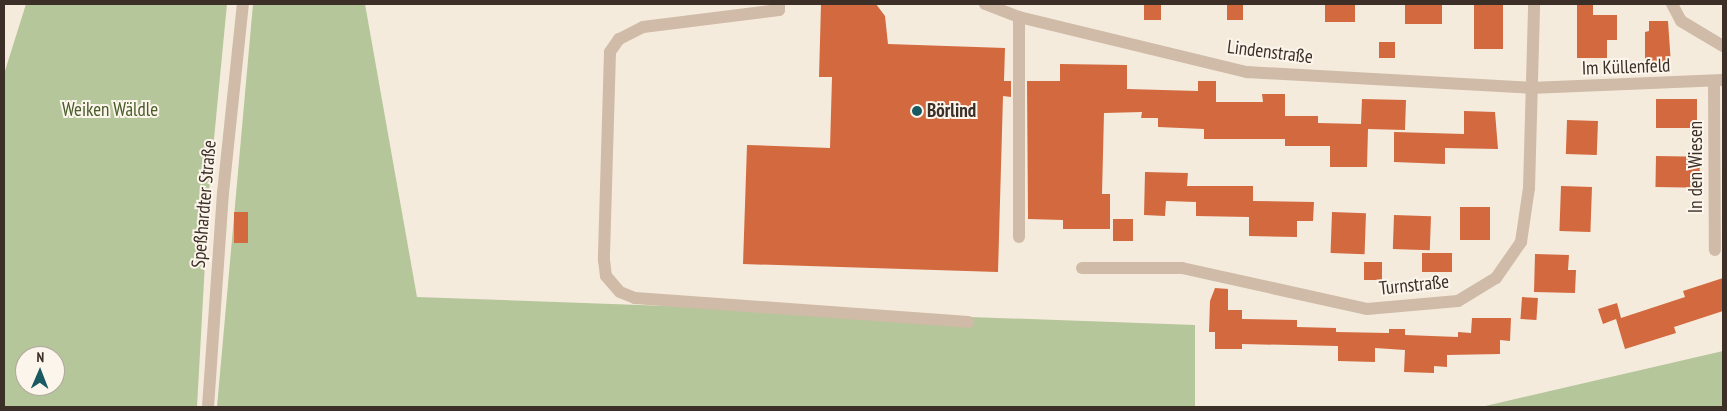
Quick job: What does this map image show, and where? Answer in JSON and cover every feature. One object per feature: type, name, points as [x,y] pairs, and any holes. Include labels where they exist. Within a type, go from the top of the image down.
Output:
[{"type":"street","name":"Speßhardter Straße","points":[[208,407],[223,193],[243,4]]},
{"type":"street","points":[[779,4],[779,10],[643,27],[619,39],[610,52],[604,260],[606,276],[620,292],[634,298],[968,322]]},
{"type":"street","name":"Lindenstraße","points":[[984,4],[1019,17],[1247,72],[1530,88]]},
{"type":"street","name":"Turnstraße","points":[[1082,268],[1182,268],[1367,309],[1458,300],[1496,278],[1521,242],[1529,188],[1530,88],[1534,4]]},
{"type":"street","points":[[1672,4],[1681,22],[1723,46]]},
{"type":"street","points":[[1019,17],[1020,237]]},
{"type":"street","name":"Im Küllenfeld","points":[[1530,88],[1719,82]]},
{"type":"street","name":"In den Wiesen","points":[[1715,250],[1719,82]]},
{"type":"green space","name":"Weiken Wäldle","points":[[26,4],[227,4],[209,191],[197,407],[4,407],[4,74]]},
{"type":"green space","points":[[253,4],[365,4],[417,297],[1195,325],[1195,407],[217,407]]},
{"type":"green space","points":[[1723,351],[1723,407],[1481,407]]},
{"type":"building","name":"Börlind","points":[[821,4],[876,4],[885,16],[888,44],[1005,48],[1004,81],[1011,81],[1011,97],[1003,96],[998,272],[743,264],[747,145],[830,148],[832,77],[819,77]]},
{"type":"building","points":[[1144,4],[1161,4],[1161,20],[1144,20]]},
{"type":"building","points":[[1227,4],[1243,4],[1243,20],[1227,20]]},
{"type":"building","points":[[1325,4],[1355,4],[1355,22],[1325,22]]},
{"type":"building","points":[[1405,4],[1442,4],[1442,24],[1405,24]]},
{"type":"building","points":[[1474,4],[1503,4],[1503,49],[1474,49]]},
{"type":"building","points":[[1577,4],[1593,4],[1593,15],[1617,15],[1617,40],[1607,40],[1607,58],[1577,58]]},
{"type":"building","points":[[1649,21],[1668,21],[1671,64],[1645,64],[1645,32],[1649,31]]},
{"type":"building","points":[[1379,42],[1395,42],[1395,58],[1379,58]]},
{"type":"building","points":[[1060,64],[1127,65],[1127,89],[1198,91],[1198,81],[1216,81],[1216,102],[1263,102],[1262,94],[1285,94],[1285,116],[1318,116],[1318,123],[1361,124],[1362,99],[1406,100],[1405,130],[1368,129],[1367,167],[1330,167],[1330,146],[1285,146],[1285,139],[1204,139],[1204,129],[1158,127],[1158,118],[1141,118],[1142,112],[1104,113],[1102,194],[1110,194],[1110,229],[1063,229],[1063,220],[1028,219],[1027,81],[1060,81]]},
{"type":"building","points":[[1656,99],[1697,99],[1697,128],[1656,128]]},
{"type":"building","points":[[1464,111],[1495,112],[1498,149],[1445,148],[1445,164],[1394,162],[1394,132],[1464,134]]},
{"type":"building","points":[[1567,120],[1598,121],[1597,155],[1566,154]]},
{"type":"building","points":[[1656,156],[1700,157],[1699,188],[1655,187]]},
{"type":"building","points":[[1145,172],[1188,173],[1187,186],[1253,186],[1253,201],[1314,202],[1313,221],[1297,221],[1297,237],[1249,236],[1249,217],[1196,216],[1196,202],[1166,201],[1165,216],[1144,215]]},
{"type":"building","points":[[1561,186],[1592,187],[1590,232],[1559,231]]},
{"type":"building","points":[[1460,207],[1490,207],[1490,240],[1460,240]]},
{"type":"building","points":[[234,212],[248,212],[248,243],[234,243]]},
{"type":"building","points":[[1332,212],[1366,213],[1365,254],[1331,253]]},
{"type":"building","points":[[1394,215],[1431,216],[1430,250],[1393,249]]},
{"type":"building","points":[[1113,219],[1133,219],[1133,241],[1113,241]]},
{"type":"building","points":[[1422,253],[1452,253],[1452,272],[1422,272]]},
{"type":"building","points":[[1535,254],[1569,255],[1568,270],[1576,270],[1575,293],[1534,292]]},
{"type":"building","points":[[1364,262],[1382,262],[1382,280],[1364,280]]},
{"type":"building","points":[[1723,278],[1723,311],[1674,327],[1676,333],[1625,349],[1616,319],[1603,324],[1598,309],[1617,303],[1621,318],[1685,297],[1683,291]]},
{"type":"building","points":[[1215,288],[1228,289],[1228,310],[1242,310],[1242,319],[1297,320],[1297,327],[1336,328],[1336,332],[1389,333],[1389,329],[1405,329],[1405,335],[1458,337],[1458,332],[1471,333],[1472,318],[1511,318],[1510,341],[1500,340],[1500,354],[1447,355],[1447,367],[1434,366],[1434,373],[1404,372],[1405,350],[1375,348],[1375,362],[1338,361],[1338,346],[1242,344],[1242,349],[1215,349],[1215,332],[1209,332],[1210,301]]},
{"type":"building","points":[[1522,297],[1538,298],[1536,320],[1520,319]]},
{"type":"place","name":"Börlind","points":[[917,111]]}]
